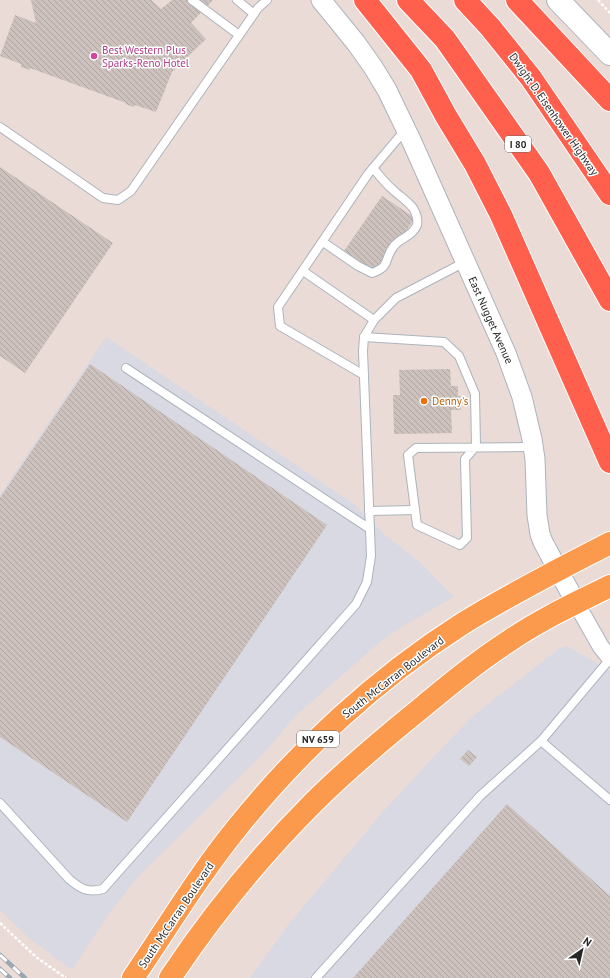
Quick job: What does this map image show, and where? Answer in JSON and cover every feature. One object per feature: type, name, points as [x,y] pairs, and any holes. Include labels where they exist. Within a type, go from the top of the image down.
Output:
[{"type":"highway","points":[[365,0],[421,70],[446,116],[475,164],[504,222],[610,462]]},
{"type":"highway","name":"I 80","points":[[408,0],[445,39],[539,174],[610,300]]},
{"type":"highway","name":"Dwight D. Eisenhower Highway","points":[[465,0],[490,27],[531,78],[610,194]]},
{"type":"highway","points":[[517,0],[610,100]]},
{"type":"main road","points":[[558,0],[610,54]]},
{"type":"main road","name":"South McCarran Boulevard","points":[[136,974],[199,878],[236,829],[277,781],[333,725],[377,686],[426,648],[462,624],[510,595],[610,543]]},
{"type":"main road","points":[[170,978],[218,911],[252,868],[314,802],[351,767],[448,686],[509,641],[576,603],[610,586]]},
{"type":"street","name":"East Nugget Avenue","points":[[322,0],[356,43],[387,90],[406,129],[516,378],[528,418],[533,447],[537,515],[540,534],[576,603],[601,647],[610,659]]},
{"type":"lane","points":[[192,0],[239,35]]},
{"type":"lane","points":[[237,0],[254,14]]},
{"type":"lane","points":[[0,127],[103,198],[118,200],[131,191],[258,8],[267,0]]},
{"type":"lane","points":[[364,375],[280,326],[278,307],[373,168],[406,129]]},
{"type":"lane","points":[[322,242],[358,266],[372,273],[382,269],[387,262],[390,251],[396,243],[412,232],[417,225],[416,216],[412,207],[392,189],[373,168]]},
{"type":"lane","points":[[0,803],[69,879],[81,889],[94,892],[103,889],[356,604],[367,582],[371,556],[363,351],[364,337],[374,320],[396,298],[465,262]]},
{"type":"lane","points":[[303,271],[374,320]]},
{"type":"lane","points":[[364,337],[444,342],[459,356],[475,394],[476,446],[465,459],[467,538],[460,545],[417,525],[408,455],[416,448],[476,446],[533,447]]},
{"type":"lane","points":[[126,368],[370,529]]},
{"type":"lane","points":[[369,511],[415,510]]},
{"type":"lane","points":[[316,978],[480,796],[541,741],[610,659]]},
{"type":"lane","points":[[541,741],[610,800]]},
{"type":"path","points":[[598,0],[610,13]]},
{"type":"path","points":[[0,923],[36,957],[66,978]]},
{"type":"shaded area","points":[[106,337],[354,504],[385,535],[420,562],[454,597],[403,626],[380,642],[300,712],[288,724],[268,749],[139,876],[110,912],[72,970],[30,939],[0,910],[0,495]]},
{"type":"shaded area","points":[[567,646],[610,672],[610,978],[250,978],[288,925],[382,813],[437,753],[474,715],[560,648]]},
{"type":"building","name":"Best Western Plus Sparks-Reno Hotel","points":[[31,0],[151,0],[161,9],[172,0],[213,0],[191,23],[206,39],[172,72],[156,112],[135,105],[134,107],[125,104],[126,103],[30,68],[30,70],[21,67],[21,64],[0,56],[15,15],[36,23]]},
{"type":"building","points":[[0,167],[113,243],[25,373],[0,356]]},
{"type":"building","points":[[382,196],[415,218],[380,268],[374,272],[344,251]]},
{"type":"building","points":[[90,364],[327,525],[127,822],[0,737],[0,498]]},
{"type":"building","points":[[450,369],[451,386],[458,386],[458,396],[461,396],[461,410],[451,410],[452,433],[394,434],[393,395],[400,395],[399,370]]},
{"type":"building","points":[[468,750],[477,757],[469,766],[460,759]]},
{"type":"building","points":[[507,804],[610,896],[610,978],[353,978]]},
{"type":"railway","points":[[0,955],[25,978]]},
{"type":"railway","points":[[0,969],[10,978]]},
{"type":"place","name":"Best Western Plus Sparks-Reno Hotel","points":[[94,56]]},
{"type":"place","name":"Denny's","points":[[424,401]]}]
